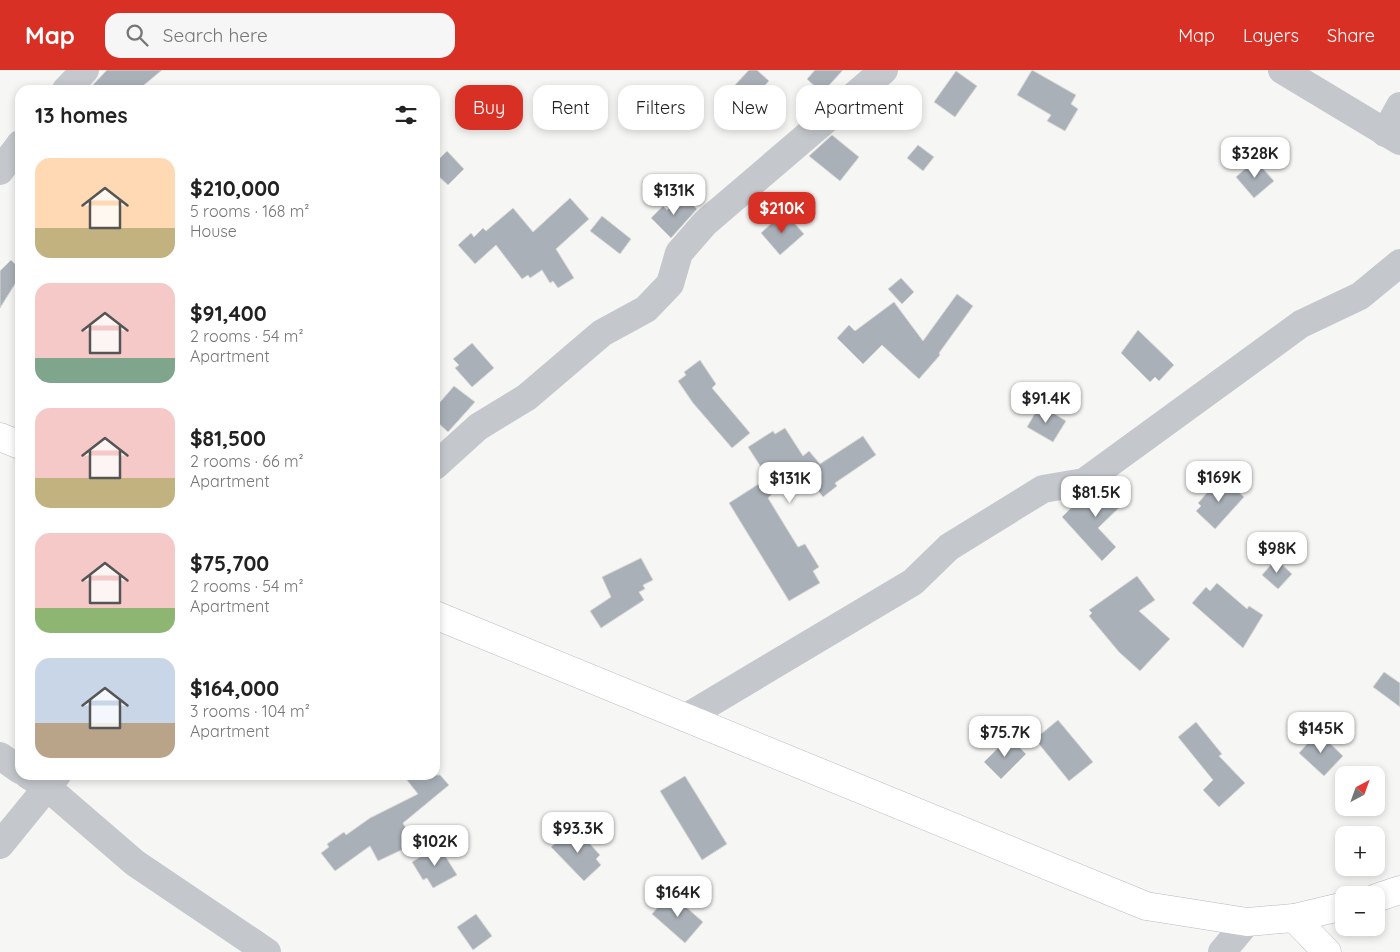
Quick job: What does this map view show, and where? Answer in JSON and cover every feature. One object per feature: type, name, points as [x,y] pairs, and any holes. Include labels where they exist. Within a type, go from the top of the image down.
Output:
[{"type":"street","points":[[71,85],[85,70]]},
{"type":"street","points":[[440,461],[478,427],[527,397],[602,333],[646,309],[670,284],[679,253],[705,223],[884,70]]},
{"type":"street","points":[[1282,70],[1393,137],[1400,106]]},
{"type":"street","points":[[0,171],[15,151]]},
{"type":"street","points":[[685,718],[913,582],[949,548],[1043,489],[1084,482],[1301,324],[1360,296],[1400,263]]},
{"type":"street","points":[[0,437],[15,444]]},
{"type":"street","points":[[440,618],[1146,906],[1247,922],[1294,918],[1335,908]]},
{"type":"street","points":[[0,756],[15,766]]},
{"type":"street","points":[[0,845],[43,780]]},
{"type":"street","points":[[45,780],[135,864],[267,952]]},
{"type":"street","points":[[1385,895],[1400,890]]},
{"type":"street","points":[[1294,918],[1327,952]]},
{"type":"street","points":[[1222,952],[1247,922]]},
{"type":"building","points":[[107,70],[162,70],[144,85],[93,85]]},
{"type":"building","points":[[749,70],[757,70],[769,81],[765,85],[735,85]]},
{"type":"building","points":[[815,70],[843,70],[829,85],[813,85],[807,79]]},
{"type":"building","points":[[1032,70],[1076,95],[1071,104],[1078,109],[1065,131],[1047,121],[1051,115],[1017,95]]},
{"type":"building","points":[[956,71],[977,86],[955,117],[934,102]]},
{"type":"building","points":[[832,135],[859,157],[840,181],[809,156]]},
{"type":"building","points":[[918,145],[934,157],[923,171],[907,158]]},
{"type":"building","points":[[447,151],[464,169],[448,185],[440,178],[440,158]]},
{"type":"building","points":[[1255,160],[1274,181],[1254,198],[1236,177]]},
{"type":"building","points":[[682,195],[697,209],[671,238],[651,218],[663,206],[667,210]]},
{"type":"building","points":[[570,198],[589,219],[556,249],[574,278],[558,288],[553,281],[550,283],[542,270],[530,278],[528,275],[522,279],[496,245],[475,264],[458,245],[471,233],[474,237],[483,228],[486,231],[513,208],[533,232]]},
{"type":"building","points":[[787,215],[804,234],[780,255],[761,233],[774,221],[777,224]]},
{"type":"building","points":[[602,216],[631,239],[620,254],[590,231]]},
{"type":"building","points":[[11,260],[15,264],[15,284],[0,308],[0,271]]},
{"type":"building","points":[[901,278],[914,292],[902,304],[888,289]]},
{"type":"building","points":[[957,294],[973,306],[939,353],[940,355],[919,379],[882,345],[863,364],[837,338],[849,325],[855,331],[894,302],[923,341]]},
{"type":"building","points":[[1138,330],[1174,365],[1159,381],[1155,377],[1150,382],[1121,353]]},
{"type":"building","points":[[472,343],[494,368],[472,387],[455,368],[459,365],[453,359]]},
{"type":"building","points":[[700,360],[716,384],[712,388],[750,433],[732,448],[693,403],[678,381],[686,375],[684,372]]},
{"type":"building","points":[[454,386],[475,402],[448,432],[440,425],[440,402]]},
{"type":"building","points":[[1040,405],[1066,421],[1053,442],[1027,427]]},
{"type":"building","points":[[785,428],[803,456],[809,451],[820,464],[863,436],[876,455],[835,483],[837,486],[823,497],[813,484],[809,487],[795,469],[768,498],[798,547],[805,544],[819,567],[813,571],[820,583],[789,601],[729,503],[768,478],[748,447],[773,431],[775,434]]},
{"type":"building","points":[[1225,480],[1244,497],[1215,529],[1196,511],[1201,506],[1198,503],[1216,483],[1219,486]]},
{"type":"building","points":[[1111,482],[1128,499],[1098,528],[1116,547],[1102,561],[1062,517],[1075,504],[1078,506],[1087,497],[1098,492]]},
{"type":"building","points":[[641,558],[653,580],[643,585],[645,589],[639,592],[644,600],[601,628],[590,611],[611,597],[602,577]]},
{"type":"building","points":[[1276,559],[1292,574],[1278,589],[1262,575]]},
{"type":"building","points":[[1137,576],[1155,600],[1139,611],[1170,639],[1140,671],[1119,652],[1089,616],[1092,613],[1089,610]]},
{"type":"building","points":[[1217,583],[1247,609],[1249,606],[1263,615],[1243,648],[1192,603],[1206,587],[1210,591]]},
{"type":"building","points":[[1384,672],[1400,683],[1400,707],[1373,687]]},
{"type":"building","points":[[1058,720],[1093,762],[1069,781],[1035,739]]},
{"type":"building","points":[[1196,722],[1222,754],[1219,756],[1245,783],[1219,807],[1203,790],[1213,780],[1178,737]]},
{"type":"building","points":[[1318,732],[1343,756],[1324,776],[1299,753]]},
{"type":"building","points":[[1009,737],[1026,754],[1001,779],[984,762]]},
{"type":"building","points":[[440,775],[449,785],[403,823],[414,844],[378,861],[370,846],[335,871],[321,853],[329,847],[327,844],[344,832],[346,835],[370,818],[418,794],[407,780],[440,780]]},
{"type":"building","points":[[685,776],[727,844],[702,860],[660,791]]},
{"type":"building","points":[[569,831],[574,836],[578,831],[600,855],[596,859],[601,865],[584,881],[551,847]]},
{"type":"building","points":[[439,846],[457,875],[433,888],[427,878],[423,880],[412,862]]},
{"type":"building","points":[[670,893],[703,922],[685,943],[652,914]]},
{"type":"building","points":[[476,914],[492,936],[473,950],[457,927]]}]
